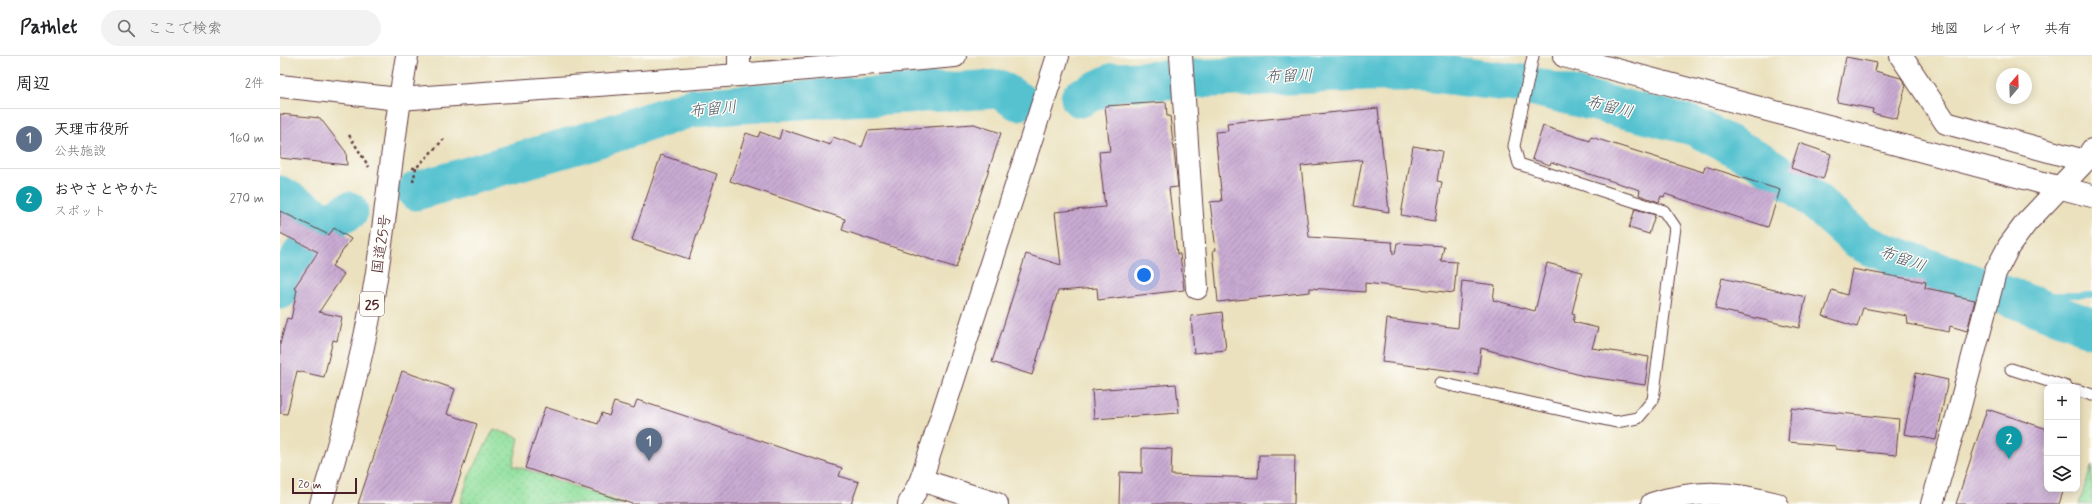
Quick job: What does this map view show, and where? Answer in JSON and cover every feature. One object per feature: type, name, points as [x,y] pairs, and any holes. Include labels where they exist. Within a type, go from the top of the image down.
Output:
[{"type":"main road","name":"国道25号","points":[[321,504],[355,386],[368,324],[377,272],[399,99],[407,56]]},
{"type":"main road","points":[[280,86],[399,99],[739,66],[955,56]]},
{"type":"main road","points":[[909,504],[921,480],[1058,56]]},
{"type":"main road","points":[[1564,56],[2092,196]]},
{"type":"main road","points":[[1901,56],[1946,124],[2088,156]]},
{"type":"main road","points":[[1181,61],[1197,288]]},
{"type":"main road","points":[[1932,504],[1956,421],[1995,273],[2009,246],[2026,224],[2088,156]]},
{"type":"main road","points":[[921,480],[997,504]]},
{"type":"main road","points":[[1652,504],[1670,498],[1701,493],[1755,498],[1777,504]]},
{"type":"lane","points":[[1440,383],[1616,422],[1638,418],[1652,400],[1675,227],[1664,211],[1519,164],[1514,146],[1533,56]]},
{"type":"lane","points":[[2011,369],[2058,384]]},
{"type":"lane","points":[[2080,391],[2092,395]]},
{"type":"path","points":[[349,135],[371,170]]},
{"type":"path","points":[[412,168],[416,168],[444,139]]},
{"type":"green space","points":[[494,429],[519,438],[513,465],[624,504],[460,504],[469,476]]},
{"type":"green space","points":[[2092,465],[2092,504],[2079,504]]},
{"type":"building","points":[[1846,57],[1877,63],[1875,71],[1901,78],[1906,85],[1897,119],[1872,113],[1873,109],[1837,102]]},
{"type":"building","points":[[1166,102],[1167,116],[1170,116],[1178,187],[1169,188],[1177,254],[1180,254],[1184,290],[1098,300],[1097,288],[1058,291],[1032,375],[992,362],[1026,254],[1061,265],[1055,212],[1105,207],[1099,152],[1110,151],[1105,106]]},
{"type":"building","points":[[1378,108],[1389,212],[1354,206],[1362,160],[1301,166],[1309,237],[1392,242],[1393,254],[1395,254],[1397,243],[1444,246],[1441,261],[1457,262],[1454,293],[1365,283],[1365,292],[1310,288],[1310,292],[1218,302],[1213,250],[1216,250],[1210,202],[1222,201],[1215,132],[1228,131],[1227,123]]},
{"type":"building","points":[[280,114],[320,118],[346,152],[347,165],[280,158]]},
{"type":"building","points":[[974,124],[1001,133],[956,268],[842,230],[845,219],[730,181],[746,133],[758,137],[760,132],[779,139],[782,129],[830,145],[833,137],[862,147],[868,131]]},
{"type":"building","points":[[1543,126],[1590,141],[1591,137],[1703,172],[1705,166],[1780,190],[1768,227],[1665,194],[1664,197],[1661,196],[1659,202],[1639,195],[1640,190],[1551,162],[1550,165],[1532,159]]},
{"type":"building","points":[[1799,143],[1831,154],[1823,179],[1791,168]]},
{"type":"building","points":[[1413,146],[1442,151],[1437,181],[1442,182],[1435,221],[1401,215]]},
{"type":"building","points":[[661,155],[717,174],[689,259],[632,240]]},
{"type":"building","points":[[1635,209],[1655,215],[1649,234],[1629,228]]},
{"type":"building","points":[[280,211],[329,235],[334,228],[351,239],[332,266],[344,274],[319,312],[342,317],[337,341],[333,340],[324,377],[297,371],[287,414],[280,413],[280,344],[287,318],[291,319],[297,290],[294,288],[318,252],[280,233]]},
{"type":"building","points":[[1547,263],[1582,272],[1572,313],[1575,314],[1573,322],[1598,328],[1592,348],[1649,357],[1645,385],[1584,376],[1481,348],[1478,374],[1382,362],[1387,319],[1458,328],[1462,281],[1495,285],[1493,300],[1535,311]]},
{"type":"building","points":[[1852,269],[1926,282],[1925,288],[1956,294],[1956,296],[1975,300],[1967,331],[1950,326],[1949,332],[1908,324],[1907,316],[1863,308],[1857,327],[1823,316],[1832,290],[1847,295]]},
{"type":"building","points":[[1722,278],[1806,297],[1799,328],[1715,309]]},
{"type":"building","points":[[1222,312],[1226,350],[1194,353],[1191,316]]},
{"type":"building","points":[[402,371],[455,389],[447,414],[477,424],[451,504],[358,504]]},
{"type":"building","points":[[1916,373],[1948,380],[1936,440],[1904,434]]},
{"type":"building","points":[[1176,384],[1179,413],[1094,419],[1092,390]]},
{"type":"building","points":[[637,400],[842,468],[839,476],[859,482],[851,504],[632,504],[525,468],[545,407],[598,424],[602,413],[609,416],[614,402],[634,408]]},
{"type":"building","points":[[1791,408],[1899,419],[1896,455],[1836,449],[1836,446],[1788,442]]},
{"type":"building","points":[[1987,409],[2044,428],[2044,492],[2063,492],[2059,504],[1956,504]]},
{"type":"building","points":[[1142,448],[1172,449],[1171,475],[1258,478],[1259,455],[1295,455],[1294,504],[1119,504],[1120,472],[1142,473]]},
{"type":"waterway","name":"布留川","points":[[1080,98],[1114,82],[1367,72],[1422,72],[1523,84],[1693,126],[1759,160],[1799,187],[1857,239],[1869,246],[2092,328]]},
{"type":"waterway","name":"布留川","points":[[416,191],[593,140],[691,108],[813,99],[999,89],[1018,101]]},
{"type":"waterway","points":[[280,195],[327,223]]},
{"type":"waterway","name":"布留川","points":[[280,290],[313,236],[327,223],[349,211]]},
{"type":"waterway","points":[[2018,299],[2050,295],[2092,295]]},
{"type":"place","name":"おやさとやかた","points":[[2009,459]]},
{"type":"place","name":"天理市役所","points":[[649,461]]}]
